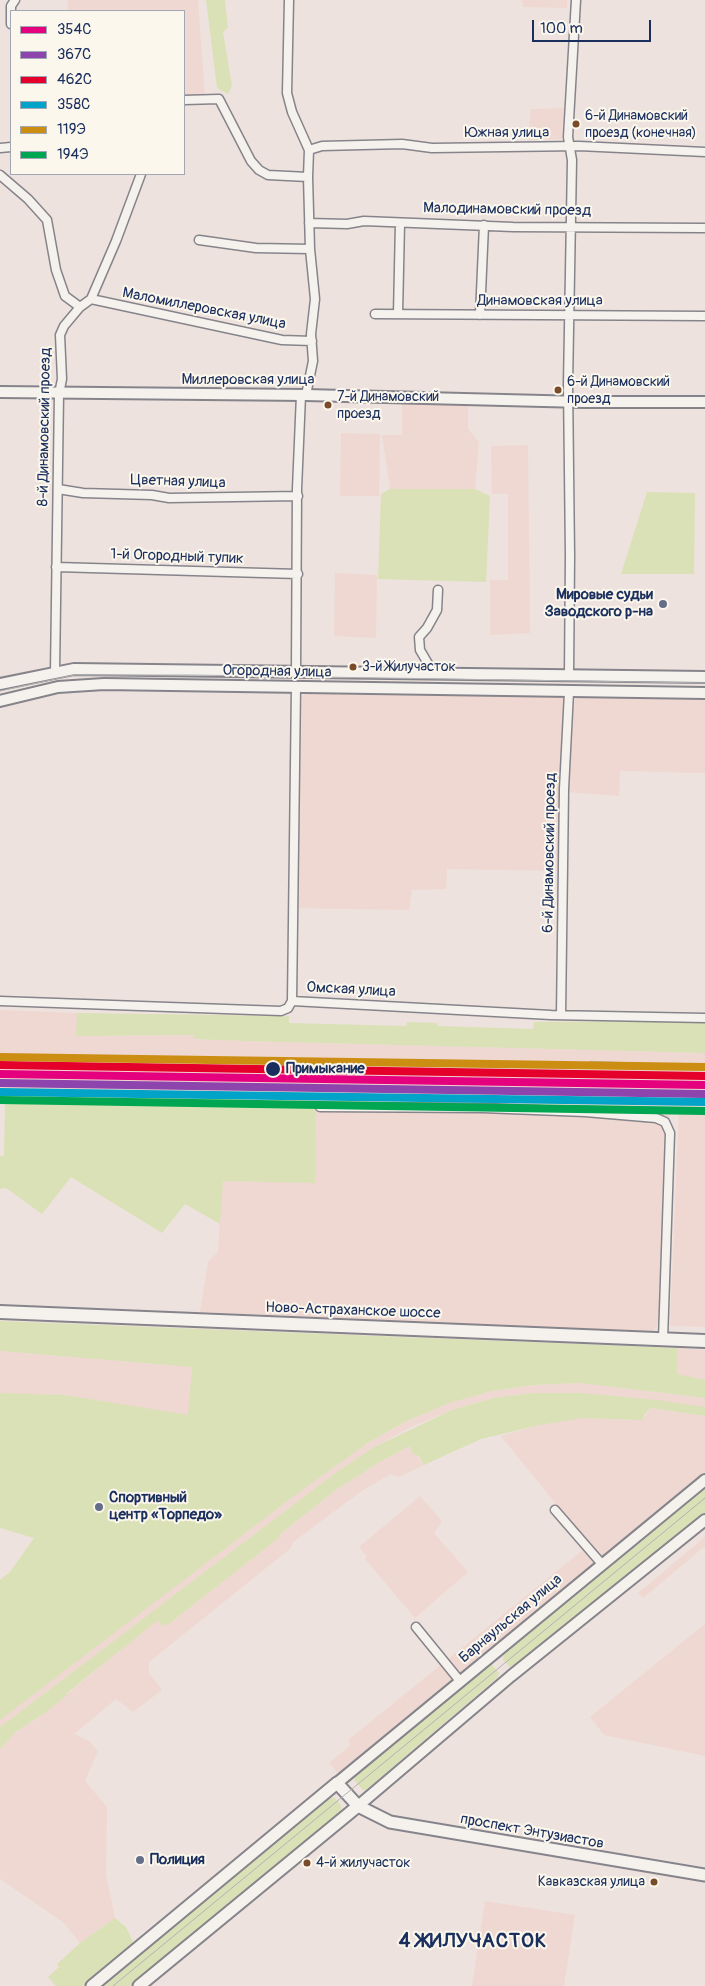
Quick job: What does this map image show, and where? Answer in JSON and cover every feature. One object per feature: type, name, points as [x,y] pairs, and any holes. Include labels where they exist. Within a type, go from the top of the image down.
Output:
[{"type":"main road","name":"Ново-Астраханское шоссе","points":[[0,1312],[705,1341]]},
{"type":"main road","name":"проспект Энтузиастов","points":[[337,1783],[358,1806],[390,1822],[705,1875]]},
{"type":"main road","points":[[92,1986],[337,1783]]},
{"type":"main road","points":[[139,1986],[358,1806]]},
{"type":"street","points":[[289,0],[287,93],[292,112],[309,150],[309,222],[314,299],[313,361],[304,395],[298,496],[296,672]]},
{"type":"street","points":[[569,675],[568,400],[572,160],[569,147],[576,0]]},
{"type":"street","points":[[185,100],[219,99],[251,161],[259,170],[268,175],[308,177]]},
{"type":"street","name":"Южная улица","points":[[309,150],[322,146],[402,144],[432,148],[569,147],[705,152]]},
{"type":"street","points":[[0,175],[28,199],[47,220],[56,270],[65,296],[80,307]]},
{"type":"street","points":[[91,299],[116,241],[141,175]]},
{"type":"street","name":"Малодинамовский проезд","points":[[309,222],[347,224],[364,221],[513,227],[705,228]]},
{"type":"street","points":[[398,314],[400,223]]},
{"type":"street","points":[[480,315],[484,225]]},
{"type":"street","points":[[199,240],[256,248],[310,249]]},
{"type":"street","name":"8-й Динамовский проезд","points":[[55,672],[59,394],[62,379],[60,335],[64,326],[80,307],[91,299]]},
{"type":"street","name":"Маломиллеровская улица","points":[[91,299],[282,340],[312,341]]},
{"type":"street","name":"Динамовская улица","points":[[374,314],[705,316]]},
{"type":"street","name":"Миллеровская улица","points":[[0,392],[705,402]]},
{"type":"street","name":"Цветная улица","points":[[58,489],[83,493],[152,495],[169,498],[298,496]]},
{"type":"street","name":"1-й Огородный тупик","points":[[56,567],[298,574]]},
{"type":"street","points":[[430,673],[430,667],[420,650],[419,637],[427,628],[437,610],[438,590]]},
{"type":"street","name":"Огородная улица","points":[[0,684],[74,669],[705,678]]},
{"type":"street","name":"Огородная улица","points":[[0,702],[58,687],[75,685],[705,693]]},
{"type":"street","points":[[292,1000],[296,687]]},
{"type":"street","name":"6-й Динамовский проезд","points":[[561,1015],[564,789],[569,692]]},
{"type":"street","name":"Омская улица","points":[[0,1001],[281,1011],[288,1008],[292,1000],[561,1015],[705,1018]]},
{"type":"street","points":[[320,1107],[478,1108],[585,1112],[656,1118],[665,1122],[670,1133],[662,1339]]},
{"type":"street","name":"Барнаульская улица","points":[[337,1783],[601,1563],[705,1480]]},
{"type":"street","points":[[555,1510],[601,1563]]},
{"type":"street","points":[[358,1806],[511,1676],[705,1520]]},
{"type":"street","points":[[416,1627],[460,1680]]},
{"type":"shaded area","points":[[67,0],[198,0],[205,97],[185,98],[185,10],[68,10]]},
{"type":"shaded area","points":[[522,0],[567,0],[567,8],[523,7]]},
{"type":"shaded area","points":[[564,108],[562,139],[528,140],[531,109]]},
{"type":"shaded area","points":[[402,401],[468,403],[468,429],[479,442],[475,489],[390,489],[382,435],[402,435]]},
{"type":"shaded area","points":[[341,433],[380,434],[379,496],[340,496]]},
{"type":"shaded area","points":[[528,445],[530,633],[490,635],[490,580],[508,580],[508,494],[492,494],[491,446]]},
{"type":"shaded area","points":[[335,573],[377,575],[376,638],[334,636]]},
{"type":"shaded area","points":[[305,693],[430,693],[561,696],[565,698],[560,871],[447,869],[446,889],[412,890],[409,910],[297,908],[302,697]]},
{"type":"shaded area","points":[[705,696],[705,773],[620,771],[619,796],[567,792],[575,699],[579,697]]},
{"type":"shaded area","points":[[0,1010],[77,1013],[77,1036],[194,1035],[194,1039],[246,1041],[705,1053],[705,1327],[670,1326],[679,1108],[670,1109],[660,1323],[652,1332],[200,1312],[208,1262],[218,1252],[222,1181],[315,1183],[316,1102],[129,1095],[86,1099],[0,1094]]},
{"type":"shaded area","points":[[677,1348],[705,1350],[705,1380],[677,1375]]},
{"type":"shaded area","points":[[0,1351],[192,1367],[189,1416],[65,1395],[0,1393]]},
{"type":"shaded area","points":[[581,1383],[705,1398],[705,1407],[581,1393],[534,1393],[494,1398],[452,1410],[409,1428],[374,1447],[338,1471],[0,1727],[0,1719],[298,1493],[369,1442],[405,1422],[449,1403],[492,1391],[533,1385]]},
{"type":"shaded area","points":[[651,1408],[705,1416],[705,1473],[339,1774],[329,1763],[351,1745],[348,1740],[589,1545],[501,1436],[540,1425],[583,1418],[642,1420]]},
{"type":"shaded area","points":[[410,1446],[424,1465],[399,1477],[391,1474],[363,1490],[293,1542],[291,1548],[149,1662],[149,1673],[162,1690],[133,1712],[116,1699],[74,1734],[89,1741],[98,1751],[85,1781],[107,1807],[106,1874],[115,1918],[80,1943],[64,1923],[0,1879],[0,1749],[17,1731],[37,1719],[157,1620],[165,1626],[170,1623],[280,1537],[279,1535],[337,1489],[383,1460]]},
{"type":"shaded area","points":[[420,1496],[442,1521],[434,1533],[468,1572],[415,1618],[365,1559],[367,1557],[359,1547]]},
{"type":"shaded area","points":[[705,1537],[705,1546],[643,1598],[638,1593]]},
{"type":"shaded area","points":[[705,1624],[705,1756],[604,1735],[590,1717]]},
{"type":"shaded area","points":[[485,1901],[575,1915],[564,1986],[472,1986]]},
{"type":"green space","points":[[206,0],[225,0],[228,28],[223,32],[232,86],[228,94],[217,88]]},
{"type":"green space","points":[[390,489],[475,489],[490,496],[486,582],[378,579],[381,494]]},
{"type":"green space","points":[[647,492],[695,493],[694,574],[621,574]]},
{"type":"green space","points":[[77,1013],[289,1016],[289,1023],[406,1026],[407,1022],[437,1023],[438,1026],[533,1029],[534,1022],[705,1021],[705,1053],[246,1041],[194,1039],[194,1035],[76,1036]]},
{"type":"green space","points":[[129,1095],[316,1102],[315,1183],[223,1181],[220,1224],[185,1204],[162,1233],[71,1177],[42,1214],[6,1188],[0,1189],[0,1156],[4,1156],[5,1102],[24,1103],[25,1096],[86,1099]]},
{"type":"green space","points":[[0,1321],[677,1348],[677,1374],[705,1380],[705,1398],[581,1383],[533,1385],[492,1391],[449,1403],[405,1422],[369,1442],[298,1493],[0,1720],[0,1580],[10,1572],[34,1538],[0,1528],[0,1393],[65,1395],[188,1415],[192,1367],[0,1351]]},
{"type":"green space","points":[[534,1393],[581,1393],[657,1400],[705,1407],[705,1416],[651,1408],[644,1415],[643,1420],[583,1418],[540,1425],[481,1439],[424,1465],[419,1456],[413,1454],[410,1446],[383,1460],[337,1489],[279,1535],[280,1537],[170,1623],[165,1626],[157,1621],[45,1713],[17,1731],[0,1749],[0,1727],[338,1471],[374,1447],[452,1410],[494,1398]]},
{"type":"green space","points":[[705,1490],[705,1514],[515,1665],[510,1667],[503,1660],[504,1652],[698,1492]]},
{"type":"green space","points":[[486,1665],[492,1665],[499,1673],[497,1678],[366,1790],[363,1790],[354,1780],[355,1776]]},
{"type":"green space","points":[[329,1797],[335,1798],[341,1805],[341,1811],[130,1986],[100,1986]]},
{"type":"green space","points":[[115,1918],[126,1927],[134,1944],[84,1986],[56,1986],[48,1977],[59,1967],[57,1964],[80,1943]]},
{"type":"tram line","points":[[0,691],[74,675],[705,683]]},
{"type":"tram line","points":[[113,1986],[705,1498]]},
{"type":"railway","points":[[591,1063],[705,1068]]},
{"type":"transit line","name":"119Э","points":[[0,1057],[705,1067]]},
{"type":"transit line","name":"462С","points":[[0,1065],[705,1076]]},
{"type":"transit line","name":"354С","points":[[0,1074],[705,1085]]},
{"type":"transit line","name":"367С","points":[[0,1083],[705,1094]]},
{"type":"transit line","name":"358С","points":[[0,1092],[705,1102]]},
{"type":"transit line","name":"194Э","points":[[0,1100],[705,1111]]},
{"type":"place","name":"6-й Динамовский проезд (конечная)","points":[[576,124]]},
{"type":"place","name":"6-й Динамовский проезд","points":[[558,390]]},
{"type":"place","name":"7-й Динамовский проезд","points":[[328,405]]},
{"type":"place","name":"Мировые судьи Заводского р-на","points":[[663,604]]},
{"type":"place","name":"3-й Жилучасток","points":[[353,667]]},
{"type":"place","name":"Примыкание","points":[[273,1069]]},
{"type":"place","name":"Спортивный центр «Торпедо»","points":[[99,1507]]},
{"type":"place","name":"Полиция","points":[[140,1860]]},
{"type":"place","name":"4-й жилучасток","points":[[307,1863]]},
{"type":"place","name":"Кавказская улица","points":[[654,1882]]},
{"type":"district","name":"4 ЖИЛУЧАСТОК","points":[[473,1942]]}]
